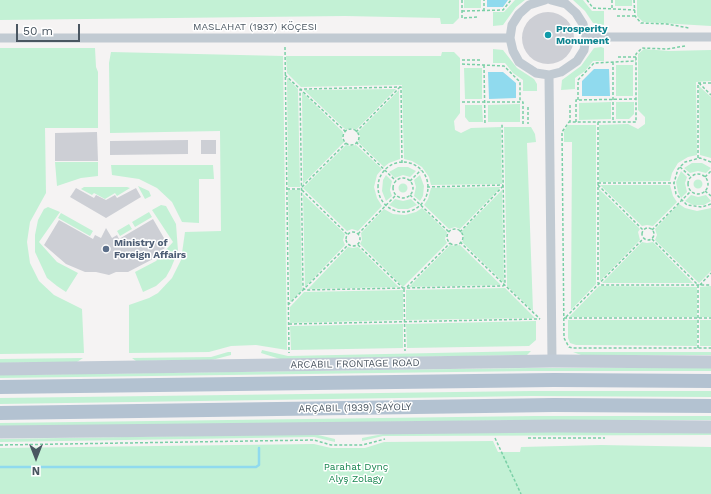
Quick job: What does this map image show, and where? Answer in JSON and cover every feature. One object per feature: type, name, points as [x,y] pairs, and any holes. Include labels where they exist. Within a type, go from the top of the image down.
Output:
[{"type":"main road","points":[[0,387],[554,380],[711,381]]},
{"type":"main road","name":"ARÇABIL (1939) ŞAÝOLY","points":[[0,413],[554,404],[711,406]]},
{"type":"street","points":[[545,0],[529,5],[519,14],[512,25],[510,38],[513,51],[519,62],[536,73],[548,75],[561,72],[577,61],[584,50],[586,37],[583,24],[576,13],[566,4],[551,0]]},
{"type":"street","points":[[586,37],[711,37]]},
{"type":"street","name":"MASLAHAT (1937) KÖÇESI","points":[[0,38],[510,38]]},
{"type":"street","points":[[548,75],[552,361]]},
{"type":"street","name":"ARCABIL FRONTAGE ROAD","points":[[0,369],[552,361],[711,362]]},
{"type":"street","points":[[0,432],[557,426],[711,427]]},
{"type":"path","points":[[462,0],[462,18],[478,18]]},
{"type":"path","points":[[484,0],[484,11]]},
{"type":"path","points":[[462,11],[503,10],[511,0]]},
{"type":"path","points":[[587,0],[593,8],[635,10]]},
{"type":"path","points":[[612,0],[612,10]]},
{"type":"path","points":[[634,0],[635,16]]},
{"type":"path","points":[[617,16],[635,16],[642,23],[667,24],[692,28]]},
{"type":"path","points":[[285,46],[289,353]]},
{"type":"path","points":[[570,122],[636,122],[636,54],[642,48],[667,49],[687,46]]},
{"type":"path","points":[[618,57],[636,57]]},
{"type":"path","points":[[462,60],[480,60]]},
{"type":"path","points":[[576,122],[578,80],[594,63],[636,61]]},
{"type":"path","points":[[613,62],[613,122]]},
{"type":"path","points":[[462,64],[504,66],[520,82],[520,102],[523,102],[523,124]]},
{"type":"path","points":[[484,64],[486,125]]},
{"type":"path","points":[[285,75],[346,132]]},
{"type":"path","points":[[699,83],[711,83]]},
{"type":"path","points":[[699,83],[711,95]]},
{"type":"path","points":[[698,158],[699,83]]},
{"type":"path","points":[[301,90],[400,87]]},
{"type":"path","points":[[356,132],[400,87]]},
{"type":"path","points":[[400,87],[402,163]]},
{"type":"path","points":[[301,90],[305,290]]},
{"type":"path","points":[[578,100],[636,99]]},
{"type":"path","points":[[462,102],[520,102]]},
{"type":"path","points":[[570,106],[570,122],[562,132],[564,338],[566,344],[573,348],[711,348]]},
{"type":"path","points":[[528,107],[528,124]]},
{"type":"path","points":[[598,122],[599,284]]},
{"type":"path","points":[[502,124],[504,285]]},
{"type":"path","points":[[351,130],[356,132],[358,136],[356,142],[350,145],[346,143],[343,138],[346,132],[351,130]]},
{"type":"path","points":[[356,142],[396,181]]},
{"type":"path","points":[[302,189],[346,143]]},
{"type":"path","points":[[711,162],[698,158],[690,160],[680,167],[675,174],[674,183],[676,194],[687,205],[697,207],[711,204]]},
{"type":"path","points":[[402,163],[411,164],[421,170],[426,178],[427,187],[425,198],[421,204],[414,209],[405,212],[394,210],[386,205],[380,197],[378,187],[380,177],[385,170],[391,166],[402,163]]},
{"type":"path","points":[[680,167],[691,177]]},
{"type":"path","points":[[410,181],[421,170]]},
{"type":"path","points":[[705,177],[711,171]]},
{"type":"path","points":[[691,177],[701,174],[705,177],[708,186],[705,191],[701,193],[691,191]]},
{"type":"path","points":[[691,177],[689,187],[691,191]]},
{"type":"path","points":[[410,181],[405,179],[396,181],[393,186],[396,195],[400,198],[410,195]]},
{"type":"path","points":[[410,181],[412,191],[410,195]]},
{"type":"path","points":[[598,184],[674,183]]},
{"type":"path","points":[[598,184],[643,230]]},
{"type":"path","points":[[427,187],[503,186]]},
{"type":"path","points":[[460,232],[503,186]]},
{"type":"path","points":[[287,189],[302,189],[347,234]]},
{"type":"path","points":[[652,230],[691,191]]},
{"type":"path","points":[[705,191],[711,196]]},
{"type":"path","points":[[358,234],[396,195]]},
{"type":"path","points":[[410,195],[449,232]]},
{"type":"path","points":[[643,230],[648,228],[652,230]]},
{"type":"path","points":[[449,232],[455,230],[460,232]]},
{"type":"path","points":[[643,230],[641,235],[643,239]]},
{"type":"path","points":[[652,230],[654,234],[652,239]]},
{"type":"path","points":[[347,234],[353,232],[358,234]]},
{"type":"path","points":[[449,232],[447,238],[450,243],[454,245],[460,242],[462,236],[460,232]]},
{"type":"path","points":[[347,234],[345,240],[348,245],[352,247],[358,245]]},
{"type":"path","points":[[358,234],[360,238],[358,245]]},
{"type":"path","points":[[564,318],[643,239]]},
{"type":"path","points":[[643,239],[652,239]]},
{"type":"path","points":[[652,239],[698,285],[698,348]]},
{"type":"path","points":[[289,324],[540,320],[460,242]]},
{"type":"path","points":[[404,288],[450,243]]},
{"type":"path","points":[[288,305],[305,290],[348,245]]},
{"type":"path","points":[[358,245],[404,288],[405,351]]},
{"type":"path","points":[[698,285],[711,273]]},
{"type":"path","points":[[599,284],[711,284]]},
{"type":"path","points":[[305,290],[504,285]]},
{"type":"path","points":[[564,318],[711,318]]},
{"type":"path","points":[[495,438],[521,494]]},
{"type":"path","points":[[527,438],[607,438]]},
{"type":"path","points":[[0,445],[314,440],[331,445],[362,445],[383,439],[391,439]]},
{"type":"green space","points":[[0,0],[459,0],[459,18],[453,24],[441,24],[440,18],[345,16],[0,20]]},
{"type":"green space","points":[[464,0],[481,0],[481,8],[464,8]]},
{"type":"green space","points":[[515,0],[525,0],[516,7],[503,25],[493,26],[493,12],[504,12]]},
{"type":"green space","points":[[573,0],[583,0],[592,11],[604,11],[604,25],[593,23],[585,11]]},
{"type":"green space","points":[[615,0],[632,0],[632,6],[615,6]]},
{"type":"green space","points":[[637,0],[711,0],[711,26],[643,22],[637,16]]},
{"type":"green space","points":[[0,48],[95,48],[96,67],[98,72],[98,128],[45,128],[46,193],[30,222],[27,242],[30,263],[39,281],[54,295],[82,309],[84,353],[0,354]]},
{"type":"green space","points":[[594,48],[604,48],[604,61],[593,61],[585,71],[575,78],[575,89],[561,90],[562,80],[581,66]]},
{"type":"green space","points":[[493,49],[503,50],[517,68],[534,79],[537,84],[537,91],[523,91],[523,80],[513,73],[505,63],[493,63]]},
{"type":"green space","points":[[644,49],[669,51],[711,50],[711,81],[696,82],[697,155],[688,157],[678,163],[672,173],[670,181],[599,182],[599,125],[628,124],[638,129],[645,124],[645,117],[638,110],[638,54]]},
{"type":"green space","points":[[111,52],[283,56],[287,350],[256,345],[231,346],[209,352],[129,353],[129,305],[158,293],[172,278],[181,260],[185,232],[221,231],[220,131],[110,133],[109,63]]},
{"type":"green space","points":[[442,52],[454,52],[460,58],[460,113],[454,121],[455,130],[461,133],[471,128],[501,127],[502,184],[431,185],[429,177],[422,167],[412,161],[404,159],[402,85],[301,87],[287,73],[286,56],[441,56]]},
{"type":"green space","points":[[616,65],[633,65],[633,96],[616,96]]},
{"type":"green space","points":[[464,68],[482,68],[482,99],[465,99]]},
{"type":"green space","points":[[287,78],[298,89],[300,187],[288,187]]},
{"type":"green space","points":[[699,86],[711,97],[711,158],[700,155]]},
{"type":"green space","points":[[396,89],[356,130],[351,128],[346,130],[304,90]]},
{"type":"green space","points":[[399,90],[400,159],[389,163],[384,167],[358,142],[360,136],[358,132]]},
{"type":"green space","points":[[302,92],[343,132],[342,139],[344,142],[303,184]]},
{"type":"green space","points":[[611,102],[611,119],[579,120],[579,103]]},
{"type":"green space","points":[[616,102],[634,102],[634,114],[629,119],[616,119]]},
{"type":"green space","points":[[520,104],[520,122],[488,122],[488,105]]},
{"type":"green space","points":[[465,105],[482,105],[483,122],[469,122],[465,117]]},
{"type":"green space","points":[[568,125],[596,125],[596,284],[571,310],[572,142],[564,142],[564,131]]},
{"type":"green space","points":[[504,127],[531,127],[535,134],[536,142],[527,143],[533,311],[507,286]]},
{"type":"green space","points":[[346,145],[356,145],[382,169],[377,175],[374,187],[377,198],[382,206],[358,231],[352,229],[347,231],[303,188]]},
{"type":"green space","points":[[55,162],[98,162],[98,176],[81,178],[57,186]]},
{"type":"green space","points":[[692,163],[702,163],[711,168],[706,173],[698,171],[690,173],[684,168]]},
{"type":"green space","points":[[111,165],[213,165],[214,179],[199,179],[199,223],[182,222],[172,202],[157,188],[139,179],[112,175]]},
{"type":"green space","points":[[398,167],[408,167],[416,171],[410,177],[403,175],[395,178],[389,172]]},
{"type":"green space","points":[[681,171],[687,177],[685,183],[687,192],[681,198],[676,182]]},
{"type":"green space","points":[[386,175],[392,181],[390,190],[392,196],[386,201],[382,191],[383,180]]},
{"type":"green space","points":[[420,175],[424,186],[423,196],[420,201],[414,196],[416,187],[414,180]]},
{"type":"green space","points":[[698,179],[703,184],[698,189],[693,184]]},
{"type":"green space","points":[[403,183],[408,188],[403,193],[398,188]]},
{"type":"green space","points":[[600,185],[670,185],[673,196],[677,202],[653,226],[642,226]]},
{"type":"green space","points":[[138,186],[149,191],[151,196],[145,199]]},
{"type":"green space","points":[[84,187],[130,188],[117,196],[115,193],[105,199],[94,193],[92,195],[81,189]]},
{"type":"green space","points":[[501,187],[460,229],[455,227],[449,229],[424,205],[428,199],[431,188]]},
{"type":"green space","points":[[599,189],[640,229],[638,232],[640,240],[600,281]]},
{"type":"green space","points":[[288,190],[300,190],[302,290],[290,302]]},
{"type":"green space","points":[[502,190],[504,283],[462,242],[464,238],[462,231]]},
{"type":"green space","points":[[303,194],[345,234],[343,240],[345,245],[305,287]]},
{"type":"green space","points":[[691,195],[698,197],[706,195],[711,201],[704,205],[693,205],[685,201]]},
{"type":"green space","points":[[395,199],[403,201],[411,199],[417,205],[408,209],[398,209],[389,205]]},
{"type":"green space","points":[[679,204],[685,208],[697,211],[711,208],[711,271],[699,283],[655,240],[657,235],[655,229]]},
{"type":"green space","points":[[161,205],[166,206],[176,224],[178,251],[166,277],[156,286],[143,292],[135,272],[156,261],[173,242],[152,210]]},
{"type":"green space","points":[[48,207],[60,212],[39,242],[57,262],[78,273],[66,292],[47,278],[35,252],[35,235],[38,220],[44,209]]},
{"type":"green space","points":[[422,208],[447,232],[445,239],[447,243],[403,287],[360,244],[362,240],[361,233],[384,209],[393,214],[405,215],[416,212]]},
{"type":"green space","points":[[149,212],[152,217],[135,227],[132,222]]},
{"type":"green space","points":[[61,213],[93,231],[90,236],[58,218]]},
{"type":"green space","points":[[129,224],[132,229],[120,236],[117,231]]},
{"type":"green space","points":[[642,242],[653,242],[693,283],[602,283]]},
{"type":"green space","points":[[450,245],[460,245],[501,285],[409,287]]},
{"type":"green space","points":[[348,247],[358,247],[399,287],[308,289]]},
{"type":"green space","points":[[599,286],[697,287],[697,317],[569,317]]},
{"type":"green space","points":[[711,286],[711,317],[700,317],[700,287]]},
{"type":"green space","points":[[505,288],[535,318],[406,320],[406,290]]},
{"type":"green space","points":[[403,290],[403,320],[290,323],[290,307],[304,292]]},
{"type":"green space","points":[[568,320],[697,320],[697,346],[576,345],[570,343],[568,338]]},
{"type":"green space","points":[[700,320],[711,320],[711,346],[700,346]]},
{"type":"green space","points":[[536,321],[536,340],[529,346],[407,348],[406,324]]},
{"type":"green space","points":[[403,324],[403,348],[291,350],[290,326]]},
{"type":"green space","points":[[262,350],[288,356],[531,351],[527,355],[280,359],[261,353]]},
{"type":"green space","points":[[231,352],[231,355],[212,360],[136,361],[132,358],[211,357]]},
{"type":"green space","points":[[573,352],[711,352],[711,355],[581,355]]},
{"type":"green space","points":[[83,358],[77,362],[0,363],[0,359]]},
{"type":"green space","points":[[531,368],[711,368],[711,371],[531,371],[0,378],[0,375]]},
{"type":"green space","points":[[532,391],[711,391],[711,397],[532,396],[0,404],[0,398]]},
{"type":"green space","points":[[534,416],[711,416],[711,420],[534,420],[0,427],[0,423]]},
{"type":"green space","points":[[535,431],[711,432],[711,435],[383,436],[362,441],[362,438],[383,434]]},
{"type":"green space","points":[[314,434],[335,439],[335,442],[314,437],[0,442],[0,439]]},
{"type":"green space","name":"Parahat Dynç Alyş Zolagy","points":[[493,441],[498,452],[520,452],[521,447],[601,445],[711,447],[711,494],[0,494],[0,448],[314,444],[331,448],[365,448],[384,442]]},
{"type":"water","points":[[487,0],[508,0],[503,7],[487,7]]},
{"type":"water","points":[[594,69],[609,69],[610,96],[582,96],[582,81]]},
{"type":"water","points":[[488,72],[503,72],[516,83],[516,98],[489,99]]},
{"type":"building","name":"Prosperity Monument","points":[[548,12],[558,14],[566,20],[572,28],[574,38],[572,48],[566,56],[558,62],[548,64],[538,62],[530,56],[524,48],[522,38],[524,28],[530,20],[538,14]]},
{"type":"building","points":[[97,132],[98,161],[55,161],[55,133]]},
{"type":"building","points":[[188,140],[188,154],[110,155],[110,141]]},
{"type":"building","points":[[201,140],[216,140],[216,154],[201,154]]},
{"type":"building","points":[[76,188],[94,198],[96,195],[106,200],[115,195],[117,198],[136,188],[141,197],[106,218],[70,197]]},
{"type":"building","name":"Ministry of Foreign Affairs","points":[[153,219],[168,245],[153,259],[128,272],[116,272],[109,275],[96,272],[85,272],[66,264],[44,245],[59,220],[93,239],[95,235],[101,238],[106,228],[112,238],[117,235],[119,239]]},
{"type":"waterway","points":[[0,467],[256,467],[259,465],[259,448]]},
{"type":"place","name":"Prosperity Monument","points":[[548,35]]},
{"type":"place","name":"Ministry of Foreign Affairs","points":[[106,249]]}]
